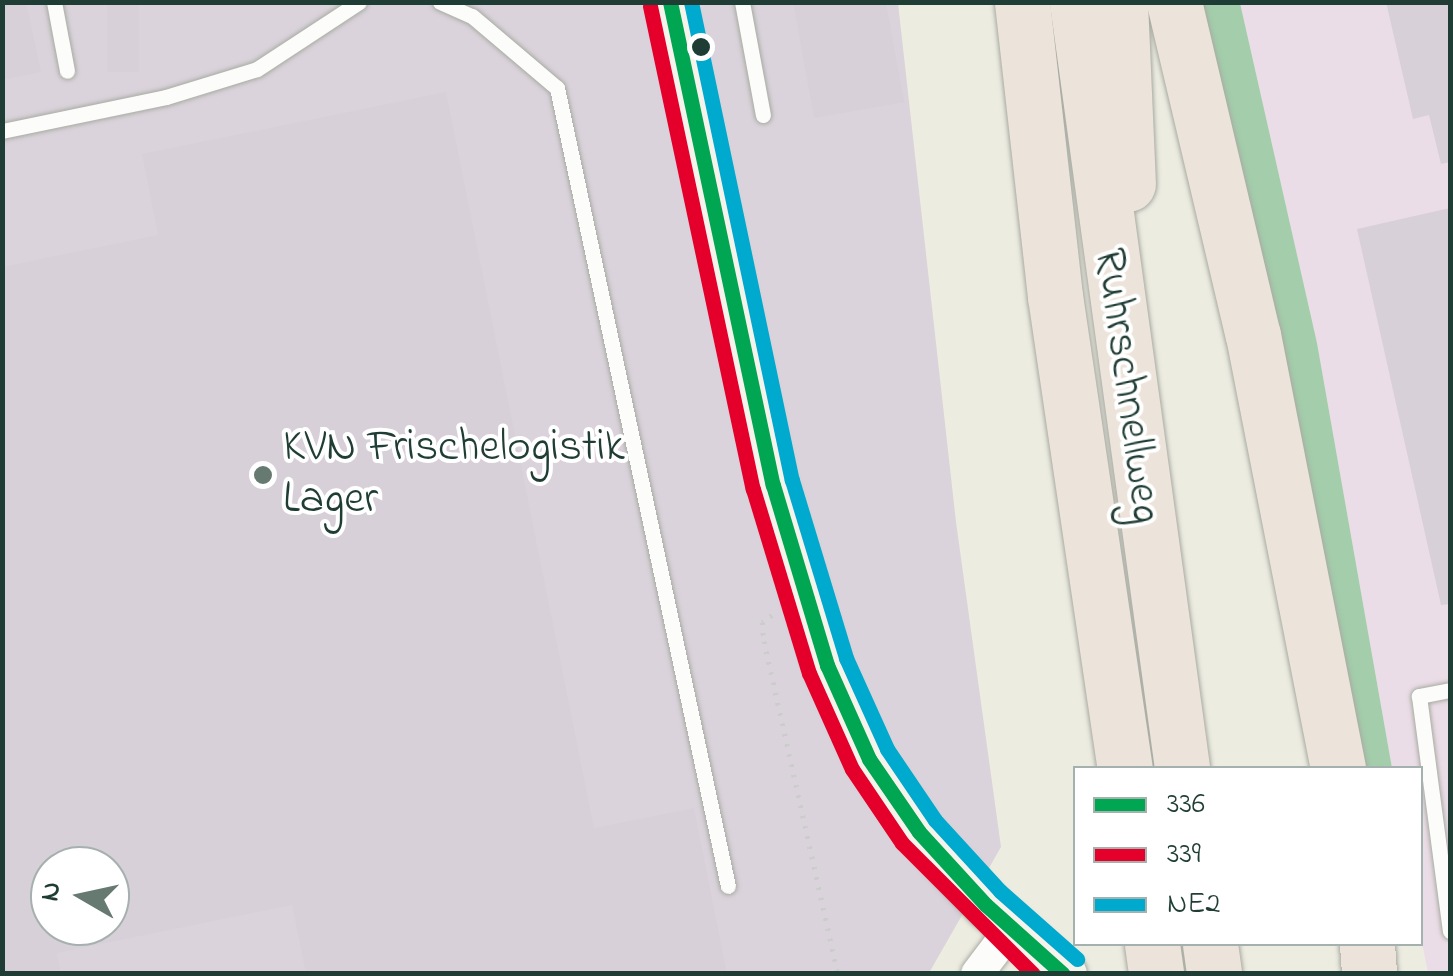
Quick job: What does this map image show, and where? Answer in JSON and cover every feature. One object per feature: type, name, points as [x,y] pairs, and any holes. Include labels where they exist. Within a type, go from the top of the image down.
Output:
[{"type":"highway","points":[[984,2],[1002,120],[1056,296]]},
{"type":"highway","name":"Ruhrschnellweg","points":[[1022,2],[1056,296],[1125,766]]},
{"type":"highway","name":"Ruhrschnellweg","points":[[1077,2],[1134,450],[1182,766]]},
{"type":"highway","points":[[1120,2],[1129,111],[1127,342],[1134,450]]},
{"type":"highway","points":[[1174,2],[1252,335],[1338,766]]},
{"type":"highway","points":[[1152,946],[1156,974]]},
{"type":"highway","points":[[1367,946],[1369,974]]},
{"type":"main road","points":[[670,2],[801,594],[878,772],[920,832],[1049,969]]},
{"type":"street","points":[[977,974],[1011,929]]},
{"type":"lane","points":[[54,2],[67,71]]},
{"type":"lane","points":[[2,131],[166,97],[256,69],[358,2]]},
{"type":"lane","points":[[440,2],[472,16],[557,88],[728,886]]},
{"type":"lane","points":[[742,2],[763,115]]},
{"type":"lane","points":[[1450,690],[1419,696],[1450,932]]},
{"type":"path","points":[[801,594],[762,622],[838,974]]},
{"type":"shaded area","points":[[2,3],[898,3],[956,522],[1001,847],[929,973],[3,973]]},
{"type":"shaded area","points":[[1240,3],[1450,3],[1450,973],[1428,973],[1423,946],[1423,766],[1392,766],[1317,343]]},
{"type":"green space","points":[[1197,3],[1240,3],[1317,343],[1392,766],[1350,766]]},
{"type":"building","points":[[2,2],[26,2],[41,72],[2,80]]},
{"type":"building","points":[[107,2],[139,2],[139,72],[107,72]]},
{"type":"building","points":[[793,2],[886,2],[904,102],[814,118]]},
{"type":"building","points":[[1386,2],[1450,2],[1450,162],[1441,164],[1429,115],[1413,119]]},
{"type":"building","name":"KVN Frischelogistik Lager","points":[[446,92],[594,828],[694,808],[727,974],[306,974],[292,905],[130,938],[130,846],[30,846],[30,946],[91,946],[57,953],[61,974],[2,974],[2,267],[158,235],[142,154]]},
{"type":"building","points":[[1450,208],[1450,604],[1441,605],[1357,229]]},
{"type":"transit line","name":"336","points":[[670,2],[773,485],[827,665],[869,759],[919,832],[986,905],[1063,974]]},
{"type":"transit line","name":"NE2","points":[[691,2],[792,480],[846,658],[887,749],[935,820],[1000,891],[1077,959]]},
{"type":"transit line","name":"339","points":[[650,6],[753,489],[809,673],[852,769],[902,843],[1033,974]]},
{"type":"place","name":"KVN Frischelogistik Lager","points":[[263,475]]}]
